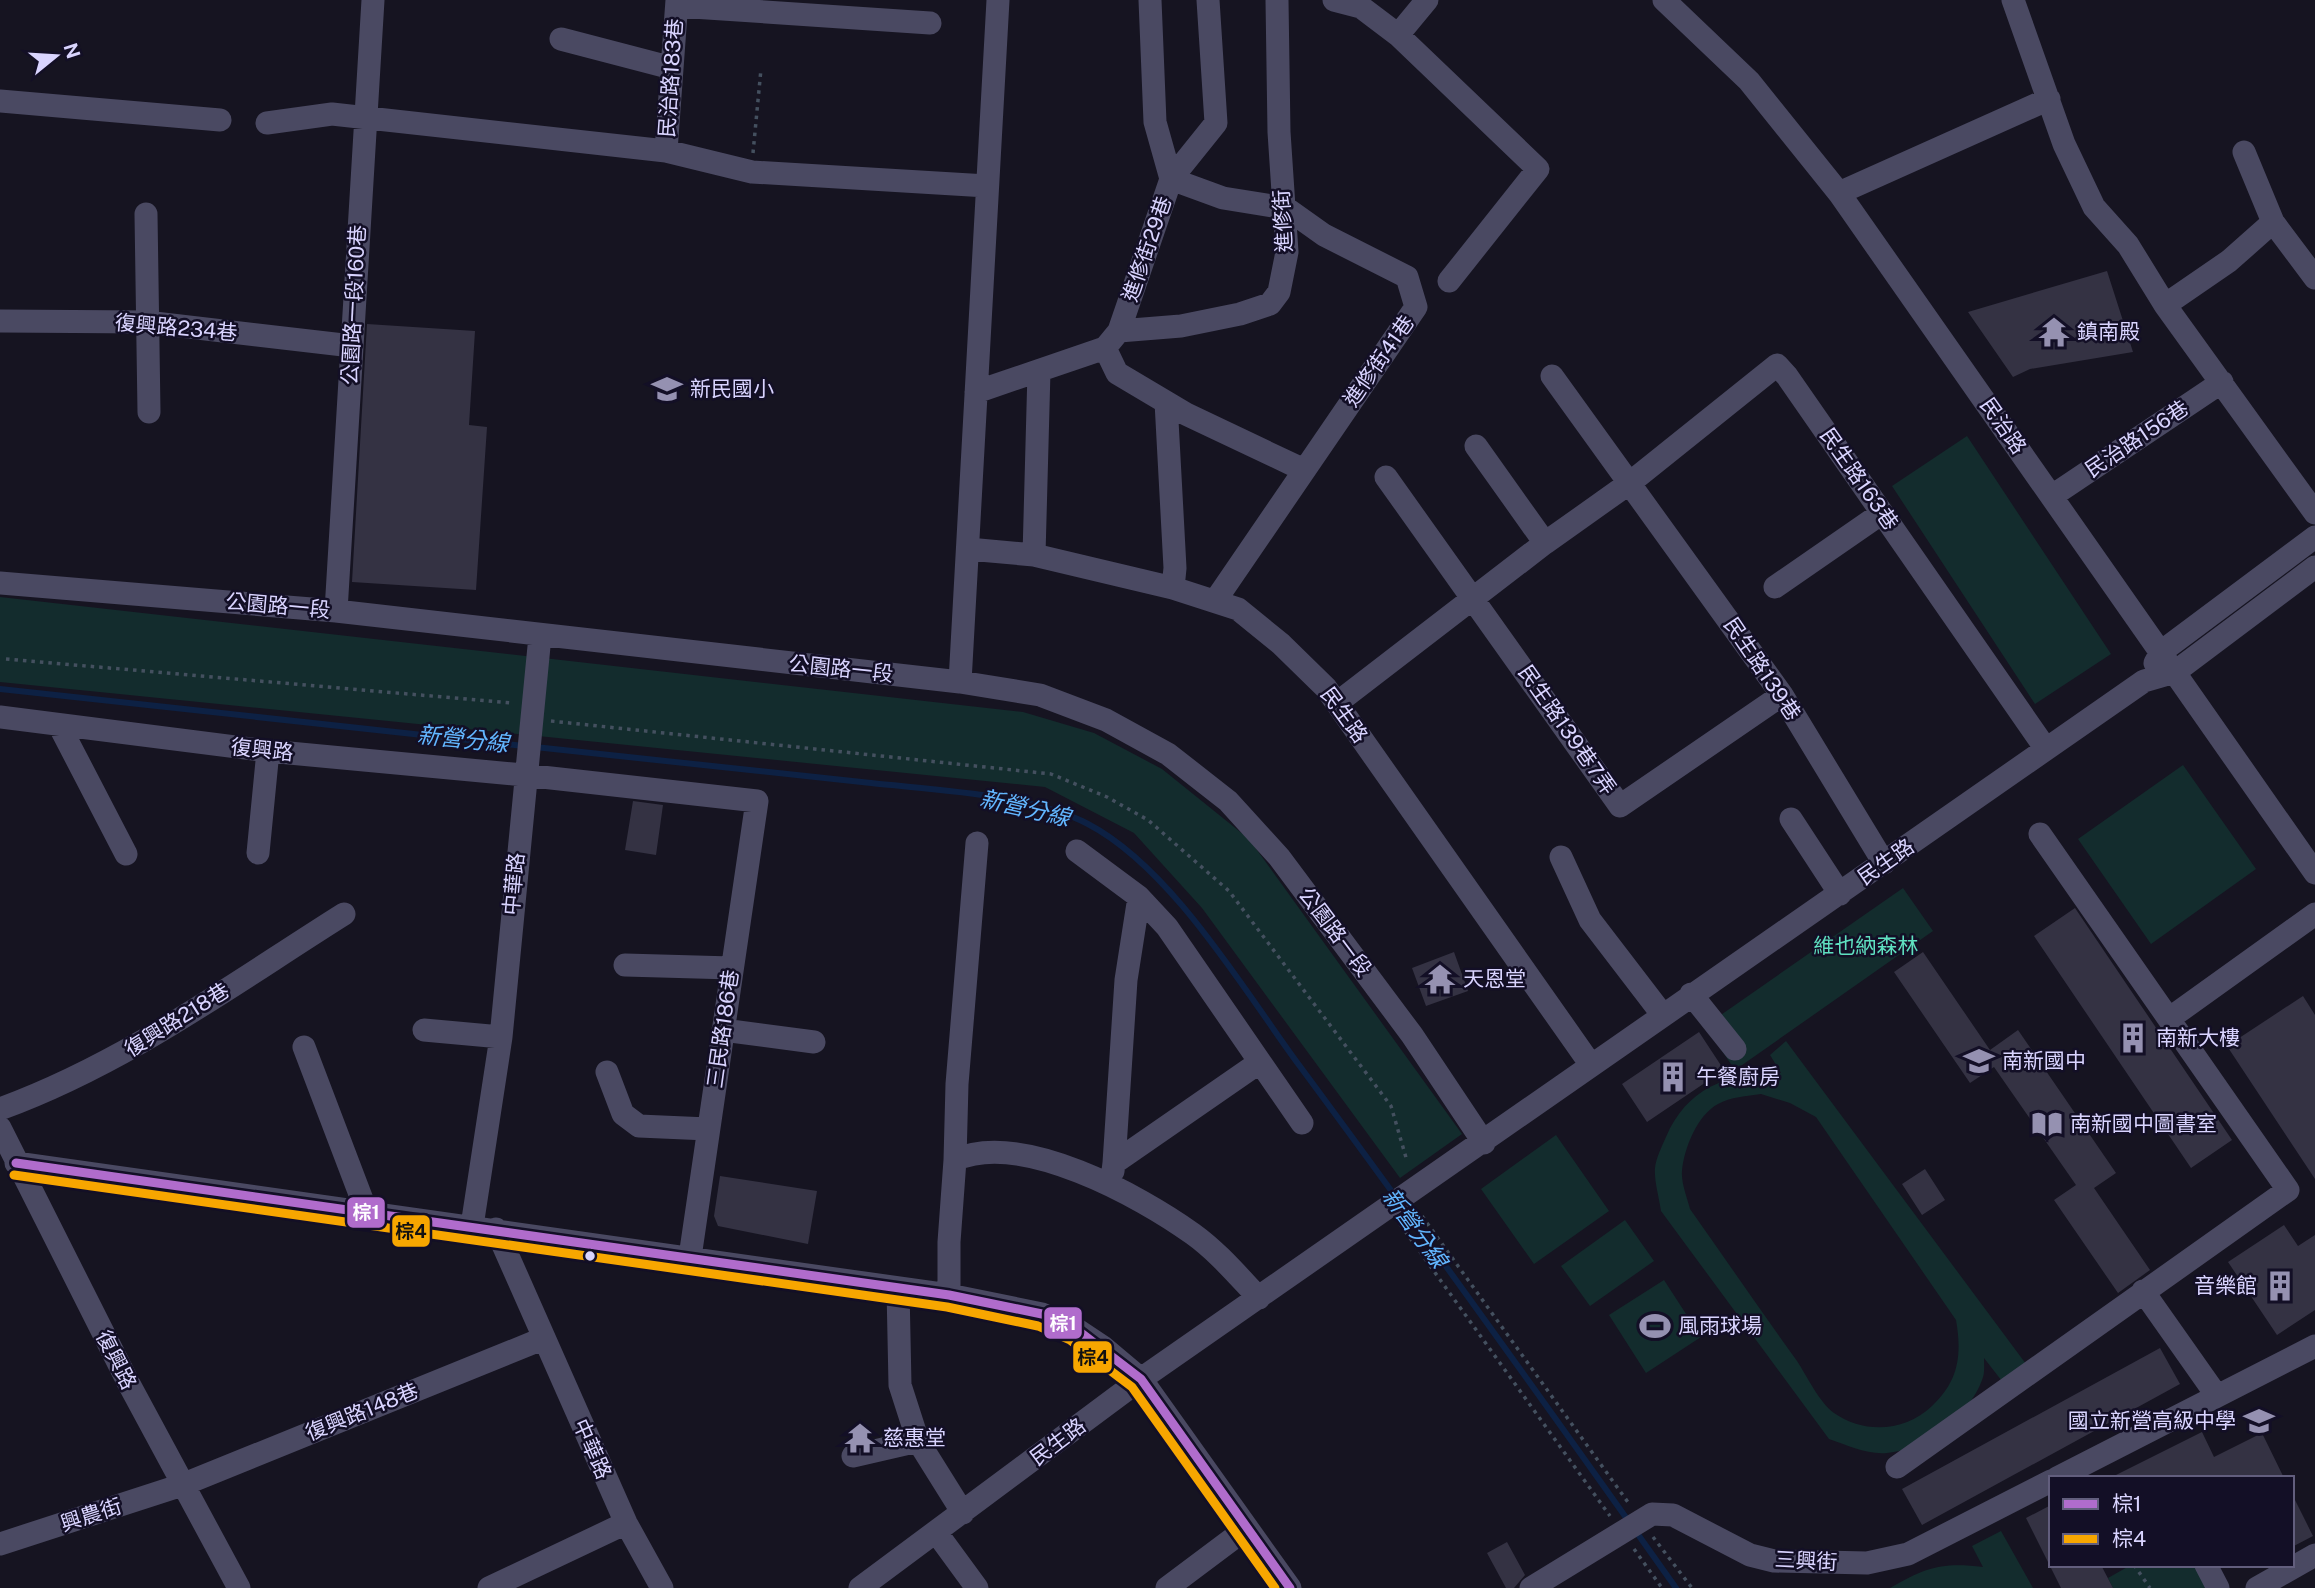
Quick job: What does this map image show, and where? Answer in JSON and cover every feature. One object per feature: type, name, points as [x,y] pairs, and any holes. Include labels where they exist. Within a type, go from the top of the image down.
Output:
[{"type":"street","name":"公園路一段160巷","points":[[336,611],[373,0]]},
{"type":"street","points":[[960,682],[998,0]]},
{"type":"street","name":"進修街29巷","points":[[1112,339],[1171,179],[1155,122],[1150,0]]},
{"type":"street","points":[[1171,179],[1216,123],[1208,0]]},
{"type":"street","name":"進修街","points":[[976,392],[1039,371],[1112,339],[1181,326],[1270,304],[1279,292],[1287,252],[1286,208],[1279,154],[1277,0]]},
{"type":"street","points":[[1334,0],[1361,7],[1398,35],[1538,169],[1449,282]]},
{"type":"street","points":[[1398,35],[1427,0]]},
{"type":"street","name":"民治路","points":[[1664,0],[1749,81],[1839,193],[2315,872]]},
{"type":"street","points":[[2013,0],[2064,144],[2094,207],[2128,245],[2165,304],[2315,513]]},
{"type":"street","name":"民治路183巷","points":[[666,151],[677,3],[930,23]]},
{"type":"street","points":[[561,39],[672,68]]},
{"type":"street","points":[[1839,193],[2049,99]]},
{"type":"street","points":[[0,101],[220,120]]},
{"type":"street","points":[[267,123],[332,114],[666,151],[752,172],[987,186]]},
{"type":"street","points":[[2244,152],[2273,222],[2315,278]]},
{"type":"street","name":"進修街41巷","points":[[1171,179],[1223,198],[1286,208],[1324,235],[1407,277],[1416,307],[1304,470]]},
{"type":"street","points":[[146,214],[149,412]]},
{"type":"street","points":[[2165,304],[2229,261],[2273,222]]},
{"type":"street","name":"復興路234巷","points":[[0,321],[146,323],[352,346]]},
{"type":"street","points":[[1112,339],[1117,373],[1166,402],[1304,470],[1215,601]]},
{"type":"street","name":"民生路163巷","points":[[1337,703],[1545,543],[1631,482],[1777,365],[2046,749]]},
{"type":"street","points":[[1034,555],[1039,371]]},
{"type":"street","points":[[1552,376],[1631,482]]},
{"type":"street","name":"民治路156巷","points":[[2052,496],[2221,382]]},
{"type":"street","points":[[1166,402],[1175,568],[1173,588]]},
{"type":"street","points":[[1476,446],[1545,543]]},
{"type":"street","points":[[1386,477],[1474,597]]},
{"type":"street","name":"民生路139巷","points":[[1631,482],[1782,695],[1884,863]]},
{"type":"street","points":[[1775,587],[1882,513]]},
{"type":"street","name":"民生路","points":[[2144,681],[2161,652],[2315,537]]},
{"type":"street","name":"民生路","points":[[968,549],[1034,555],[1173,588],[1238,609],[1281,644],[1337,703],[1591,1065]]},
{"type":"street","name":"民生路","points":[[860,1588],[1141,1379],[1484,1143],[1662,1014],[1840,894],[2144,681],[2175,672],[2315,567]]},
{"type":"street","name":"公園路一段","points":[[0,583],[336,611],[960,682],[1040,695],[1106,720],[1168,754],[1228,801],[1279,856],[1412,1035],[1484,1143]]},
{"type":"street","name":"民生路139巷7弄","points":[[1474,597],[1620,806],[1782,695]]},
{"type":"street","name":"中華路","points":[[472,1226],[501,1037],[524,775],[540,636]]},
{"type":"street","name":"復興路","points":[[0,718],[268,751],[524,775]]},
{"type":"street","points":[[59,725],[126,854]]},
{"type":"street","points":[[258,853],[268,751]]},
{"type":"street","name":"三民路186巷","points":[[524,775],[757,801],[690,1256]]},
{"type":"street","points":[[1791,819],[1840,894]]},
{"type":"street","points":[[1897,1467],[2288,1190],[2040,834]]},
{"type":"street","points":[[949,1294],[957,1084],[977,843]]},
{"type":"street","points":[[1077,850],[1139,897],[1167,927],[1302,1124]]},
{"type":"street","points":[[1561,858],[1590,920],[1662,1014]]},
{"type":"street","points":[[1111,1186],[1126,980],[1139,897]]},
{"type":"street","name":"復興路218巷","points":[[0,1109],[53,1089],[126,1054],[344,914]]},
{"type":"street","points":[[2170,1018],[2315,914]]},
{"type":"street","points":[[625,965],[732,968]]},
{"type":"street","points":[[1691,994],[1735,1049]]},
{"type":"street","points":[[424,1030],[501,1037]]},
{"type":"street","points":[[723,1030],[814,1042]]},
{"type":"street","points":[[304,1047],[366,1210]]},
{"type":"street","points":[[1114,1163],[1260,1062]]},
{"type":"street","points":[[607,1072],[623,1114],[639,1126],[708,1129]]},
{"type":"street","points":[[6,1147],[366,1210],[898,1289],[949,1294],[1042,1314],[1076,1328],[1141,1379],[1290,1588]]},
{"type":"street","name":"復興路","points":[[6,1147],[182,1485],[239,1588]]},
{"type":"street","points":[[956,1160],[969,1153],[1007,1152],[1058,1165],[1111,1186],[1196,1236],[1259,1298]]},
{"type":"street","name":"中華路","points":[[496,1229],[542,1339],[626,1523],[662,1588]]},
{"type":"street","points":[[898,1289],[900,1385],[918,1441],[964,1513]]},
{"type":"street","points":[[2143,1291],[2217,1396]]},
{"type":"street","name":"復興路148巷","points":[[182,1485],[542,1339]]},
{"type":"street","points":[[2061,1476],[2315,1346]]},
{"type":"street","points":[[853,1456],[918,1441]]},
{"type":"street","name":"三興街","points":[[1531,1588],[1652,1514],[1673,1515],[1750,1555],[1774,1561],[1867,1563],[1908,1554],[2049,1482]]},
{"type":"street","name":"興農街","points":[[0,1545],[182,1485]]},
{"type":"street","points":[[489,1588],[626,1523]]},
{"type":"street","points":[[1167,1588],[1247,1528]]},
{"type":"street","points":[[936,1532],[977,1588]]},
{"type":"street","points":[[2294,1567],[2315,1555]]},
{"type":"street","points":[[2207,1567],[2218,1588]]},
{"type":"street","points":[[2257,1588],[2294,1567]]},
{"type":"path","points":[[752,172],[761,69]]},
{"type":"path","points":[[6,659],[512,704],[513,693]]},
{"type":"path","points":[[546,720],[1051,774],[1107,797],[1148,820],[1229,891],[1391,1106],[1407,1161]]},
{"type":"path","points":[[1388,1208],[1632,1527],[1692,1588]]},
{"type":"path","points":[[1422,1216],[1632,1527],[1662,1588]]},
{"type":"path","points":[[2135,1567],[2150,1588]]},
{"type":"green space","points":[[1967,436],[2111,654],[2035,704],[1892,486]]},
{"type":"green space","points":[[0,597],[1023,712],[1094,733],[1162,769],[1249,839],[1462,1134],[1400,1178],[1202,908],[1134,833],[1045,787],[0,682]]},
{"type":"green space","points":[[2183,765],[2256,869],[2151,944],[2078,839]]},
{"type":"green space","name":"維也納森林","points":[[1903,888],[1933,931],[1735,1070],[1705,1026]]},
{"type":"green space","points":[[1786,1041],[2029,1368],[2005,1385],[1984,1358],[1983,1378],[1967,1406],[1930,1438],[1901,1450],[1872,1452],[1829,1439],[1661,1211],[1655,1168],[1661,1148],[1675,1120],[1686,1106],[1712,1086],[1744,1076],[1781,1073],[1770,1055]],"holes":[[[1761,1094],[1790,1103],[1816,1117],[1956,1320],[1959,1344],[1953,1377],[1941,1397],[1910,1421],[1871,1427],[1846,1420],[1834,1413],[1818,1396],[1797,1361],[1690,1209],[1682,1180],[1683,1162],[1693,1133],[1704,1116],[1723,1102],[1744,1096]]]},
{"type":"green space","points":[[1556,1135],[1609,1211],[1534,1264],[1481,1189]]},
{"type":"green space","points":[[1625,1220],[1654,1261],[1590,1306],[1561,1266]]},
{"type":"green space","name":"風雨球場","points":[[1664,1280],[1701,1337],[1646,1373],[1609,1315]]},
{"type":"green space","points":[[2001,1531],[2033,1588],[1890,1588],[1914,1575],[1935,1568],[1957,1565],[1983,1567],[1972,1546]]},
{"type":"green space","points":[[2127,1567],[2198,1567],[2208,1588],[2113,1588],[2108,1578]]},
{"type":"building","name":"鎮南殿","points":[[2107,271],[2133,352],[2030,369],[2013,377],[1968,312]]},
{"type":"building","points":[[367,324],[475,331],[469,425],[487,427],[476,590],[352,582]]},
{"type":"building","points":[[633,801],[663,805],[656,855],[625,850]]},
{"type":"building","name":"南新大樓","points":[[2075,908],[2232,1140],[2191,1168],[2034,936]]},
{"type":"building","name":"天恩堂","points":[[1454,952],[1468,991],[1426,1006],[1412,968]]},
{"type":"building","points":[[1923,952],[1990,1050],[2018,1030],[2116,1173],[2094,1188],[2150,1270],[2118,1293],[2054,1200],[2076,1185],[1994,1067],[1970,1083],[1894,972]]},
{"type":"building","points":[[2303,996],[2315,1015],[2315,1179],[2227,1046]]},
{"type":"building","name":"午餐廚房","points":[[1699,1032],[1724,1070],[1647,1122],[1622,1084]]},
{"type":"building","points":[[1925,1169],[1945,1200],[1922,1215],[1902,1184]]},
{"type":"building","points":[[720,1176],[817,1191],[808,1244],[718,1226],[714,1216]]},
{"type":"building","name":"音樂館","points":[[2284,1225],[2298,1246],[2315,1235],[2315,1310],[2277,1335],[2228,1262]]},
{"type":"building","points":[[2160,1348],[2180,1384],[1922,1525],[1902,1489]]},
{"type":"building","points":[[2202,1432],[2214,1457],[2262,1433],[2283,1476],[2114,1476]]},
{"type":"building","points":[[2294,1498],[2313,1536],[2294,1546]]},
{"type":"building","points":[[2049,1506],[2049,1564],[2026,1518]]},
{"type":"building","points":[[1507,1542],[1525,1575],[1514,1588],[1506,1588],[1487,1553]]},
{"type":"building","points":[[2050,1567],[2102,1567],[2113,1588],[2061,1588]]},
{"type":"waterway","name":"新營分線","points":[[0,689],[524,746]]},
{"type":"waterway","name":"新營分線","points":[[535,747],[982,795],[1065,814],[1088,824],[1119,844],[1149,870],[1204,932],[1676,1588]]},
{"type":"transit line","name":"棕1","points":[[16,1163],[949,1295],[1042,1314],[1076,1329],[1141,1379],[1290,1588]]},
{"type":"transit line","name":"棕4","points":[[14,1175],[947,1307],[1038,1326],[1070,1340],[1132,1387],[1275,1588]]},
{"type":"place","name":"鎮南殿","points":[[2054,332]]},
{"type":"place","name":"新民國小","points":[[667,389]]},
{"type":"place","name":"天恩堂","points":[[1440,979]]},
{"type":"place","name":"南新大樓","points":[[2133,1038]]},
{"type":"place","name":"南新國中","points":[[1979,1061]]},
{"type":"place","name":"午餐廚房","points":[[1673,1077]]},
{"type":"place","name":"南新國中圖書室","points":[[2047,1124]]},
{"type":"place","name":"音樂館","points":[[2280,1286]]},
{"type":"place","name":"風雨球場","points":[[1655,1326]]},
{"type":"place","name":"國立新營高級中學","points":[[2259,1421]]},
{"type":"place","name":"慈惠堂","points":[[860,1438]]}]
